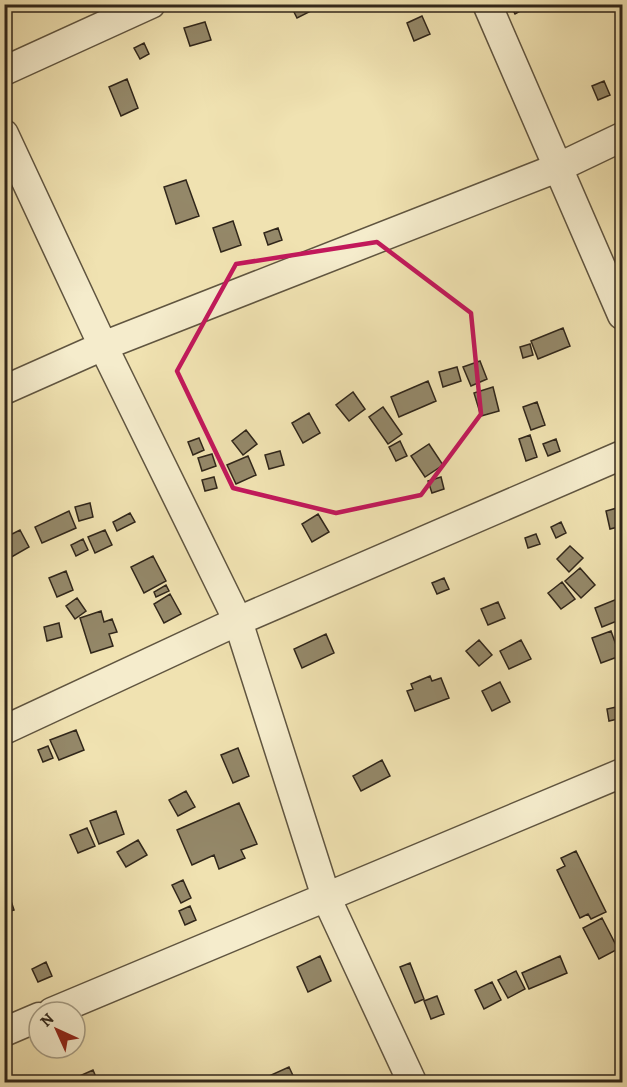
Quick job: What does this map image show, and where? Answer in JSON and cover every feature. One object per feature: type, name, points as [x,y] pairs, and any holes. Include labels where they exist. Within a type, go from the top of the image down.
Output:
[{"type":"street","points":[[4,71],[152,4]]},
{"type":"street","points":[[486,4],[622,315]]},
{"type":"street","points":[[4,134],[103,346],[238,621],[326,897],[412,1083]]},
{"type":"street","points":[[4,390],[103,346],[557,168],[622,137]]},
{"type":"street","points":[[4,730],[238,621],[622,455]]},
{"type":"street","points":[[81,1000],[622,773]]},
{"type":"street","points":[[4,1032],[27,1022]]},
{"type":"highlighted area","points":[[377,242],[471,313],[481,414],[421,495],[336,513],[233,488],[177,371],[236,264]]},
{"type":"building","points":[[290,4],[313,4],[315,9],[297,18]]},
{"type":"building","points":[[510,4],[533,4],[515,14]]},
{"type":"building","points":[[422,16],[430,34],[414,41],[407,23]]},
{"type":"building","points":[[205,22],[211,40],[190,46],[184,28]]},
{"type":"building","points":[[144,43],[149,54],[140,59],[134,48]]},
{"type":"building","points":[[127,79],[138,108],[121,116],[109,87]]},
{"type":"building","points":[[604,81],[610,95],[598,100],[592,86]]},
{"type":"building","points":[[186,180],[199,216],[176,224],[164,187]]},
{"type":"building","points":[[233,221],[241,245],[221,252],[213,228]]},
{"type":"building","points":[[278,228],[282,240],[268,245],[264,233]]},
{"type":"building","points":[[563,328],[570,346],[538,359],[531,341]]},
{"type":"building","points":[[530,344],[533,355],[523,358],[520,347]]},
{"type":"building","points":[[480,361],[487,379],[471,386],[463,367]]},
{"type":"building","points":[[457,367],[461,381],[443,387],[439,372]]},
{"type":"building","points":[[428,381],[436,401],[399,417],[391,397]]},
{"type":"building","points":[[493,387],[499,411],[481,416],[474,393]]},
{"type":"building","points":[[353,392],[365,409],[349,421],[336,405]]},
{"type":"building","points":[[537,402],[545,425],[531,430],[523,407]]},
{"type":"building","points":[[383,407],[402,434],[388,444],[369,417]]},
{"type":"building","points":[[309,413],[320,433],[303,443],[292,423]]},
{"type":"building","points":[[246,430],[257,444],[243,455],[232,441]]},
{"type":"building","points":[[530,435],[537,457],[526,461],[519,439]]},
{"type":"building","points":[[199,438],[204,450],[193,455],[188,442]]},
{"type":"building","points":[[556,439],[560,451],[548,456],[543,444]]},
{"type":"building","points":[[400,441],[407,456],[396,461],[389,447]]},
{"type":"building","points":[[429,444],[443,465],[425,477],[411,456]]},
{"type":"building","points":[[280,451],[284,465],[269,469],[265,455]]},
{"type":"building","points":[[212,454],[216,466],[202,471],[198,458]]},
{"type":"building","points":[[248,456],[256,475],[236,484],[227,465]]},
{"type":"building","points":[[214,477],[217,488],[205,491],[202,480]]},
{"type":"building","points":[[441,477],[444,489],[432,493],[428,481]]},
{"type":"building","points":[[90,503],[93,517],[79,521],[75,507]]},
{"type":"building","points":[[617,508],[622,526],[610,529],[606,511]]},
{"type":"building","points":[[69,511],[76,528],[42,543],[35,527]]},
{"type":"building","points":[[130,513],[135,522],[117,531],[113,522]]},
{"type":"building","points":[[318,514],[329,532],[312,542],[302,524]]},
{"type":"building","points":[[561,522],[566,533],[556,538],[551,527]]},
{"type":"building","points":[[20,530],[29,547],[8,559],[4,553],[4,538]]},
{"type":"building","points":[[105,530],[112,545],[95,553],[88,537]]},
{"type":"building","points":[[536,534],[540,544],[528,548],[525,538]]},
{"type":"building","points":[[83,539],[88,550],[76,556],[71,545]]},
{"type":"building","points":[[570,546],[583,558],[569,572],[557,559]]},
{"type":"building","points":[[153,556],[166,581],[144,593],[131,567]]},
{"type":"building","points":[[580,568],[595,585],[581,598],[565,581]]},
{"type":"building","points":[[66,571],[73,590],[57,597],[49,578]]},
{"type":"building","points":[[444,578],[449,589],[437,594],[432,583]]},
{"type":"building","points":[[562,582],[575,599],[561,609],[548,593]]},
{"type":"building","points":[[166,585],[169,591],[156,597],[154,592]]},
{"type":"building","points":[[170,594],[181,614],[164,623],[154,604]]},
{"type":"building","points":[[622,597],[622,619],[602,627],[595,608]]},
{"type":"building","points":[[77,598],[86,611],[75,619],[66,606]]},
{"type":"building","points":[[498,602],[505,618],[488,625],[481,609]]},
{"type":"building","points":[[101,611],[104,622],[112,619],[117,632],[109,634],[113,646],[91,653],[80,618]]},
{"type":"building","points":[[59,623],[62,637],[47,641],[44,627]]},
{"type":"building","points":[[611,631],[620,656],[601,663],[592,638]]},
{"type":"building","points":[[326,634],[334,653],[302,668],[294,649]]},
{"type":"building","points":[[479,640],[492,655],[479,666],[466,651]]},
{"type":"building","points":[[521,640],[531,659],[509,669],[500,651]]},
{"type":"building","points":[[430,676],[432,681],[441,678],[449,698],[415,711],[407,691],[413,689],[411,684]]},
{"type":"building","points":[[500,682],[510,702],[492,711],[482,691]]},
{"type":"building","points":[[621,706],[622,718],[609,721],[607,709]]},
{"type":"building","points":[[76,730],[84,750],[59,760],[50,740]]},
{"type":"building","points":[[48,746],[53,758],[43,762],[38,750]]},
{"type":"building","points":[[238,748],[249,776],[233,783],[221,755]]},
{"type":"building","points":[[382,760],[390,776],[361,791],[353,776]]},
{"type":"building","points":[[186,791],[195,807],[178,816],[169,800]]},
{"type":"building","points":[[239,803],[257,844],[241,850],[245,858],[219,869],[214,855],[192,865],[177,830]]},
{"type":"building","points":[[116,811],[124,834],[99,844],[90,821]]},
{"type":"building","points":[[87,828],[95,846],[78,853],[70,835]]},
{"type":"building","points":[[138,840],[147,855],[126,867],[117,852]]},
{"type":"building","points":[[576,851],[606,912],[591,919],[588,914],[580,918],[557,870],[565,866],[561,858]]},
{"type":"building","points":[[183,880],[191,898],[181,903],[172,885]]},
{"type":"building","points":[[9,895],[14,910],[4,913],[4,896]]},
{"type":"building","points":[[190,906],[196,920],[185,925],[179,911]]},
{"type":"building","points":[[602,918],[618,949],[599,959],[583,928]]},
{"type":"building","points":[[320,956],[331,981],[308,992],[297,967]]},
{"type":"building","points":[[560,956],[567,973],[529,989],[522,973]]},
{"type":"building","points":[[46,962],[52,976],[38,982],[32,969]]},
{"type":"building","points":[[410,963],[424,999],[415,1003],[400,967]]},
{"type":"building","points":[[516,971],[525,989],[508,998],[498,980]]},
{"type":"building","points":[[492,982],[501,1000],[484,1009],[475,990]]},
{"type":"building","points":[[437,996],[444,1014],[431,1019],[424,1001]]},
{"type":"building","points":[[289,1067],[296,1082],[261,1082],[260,1080]]},
{"type":"building","points":[[93,1070],[98,1082],[74,1082],[73,1079]]}]
